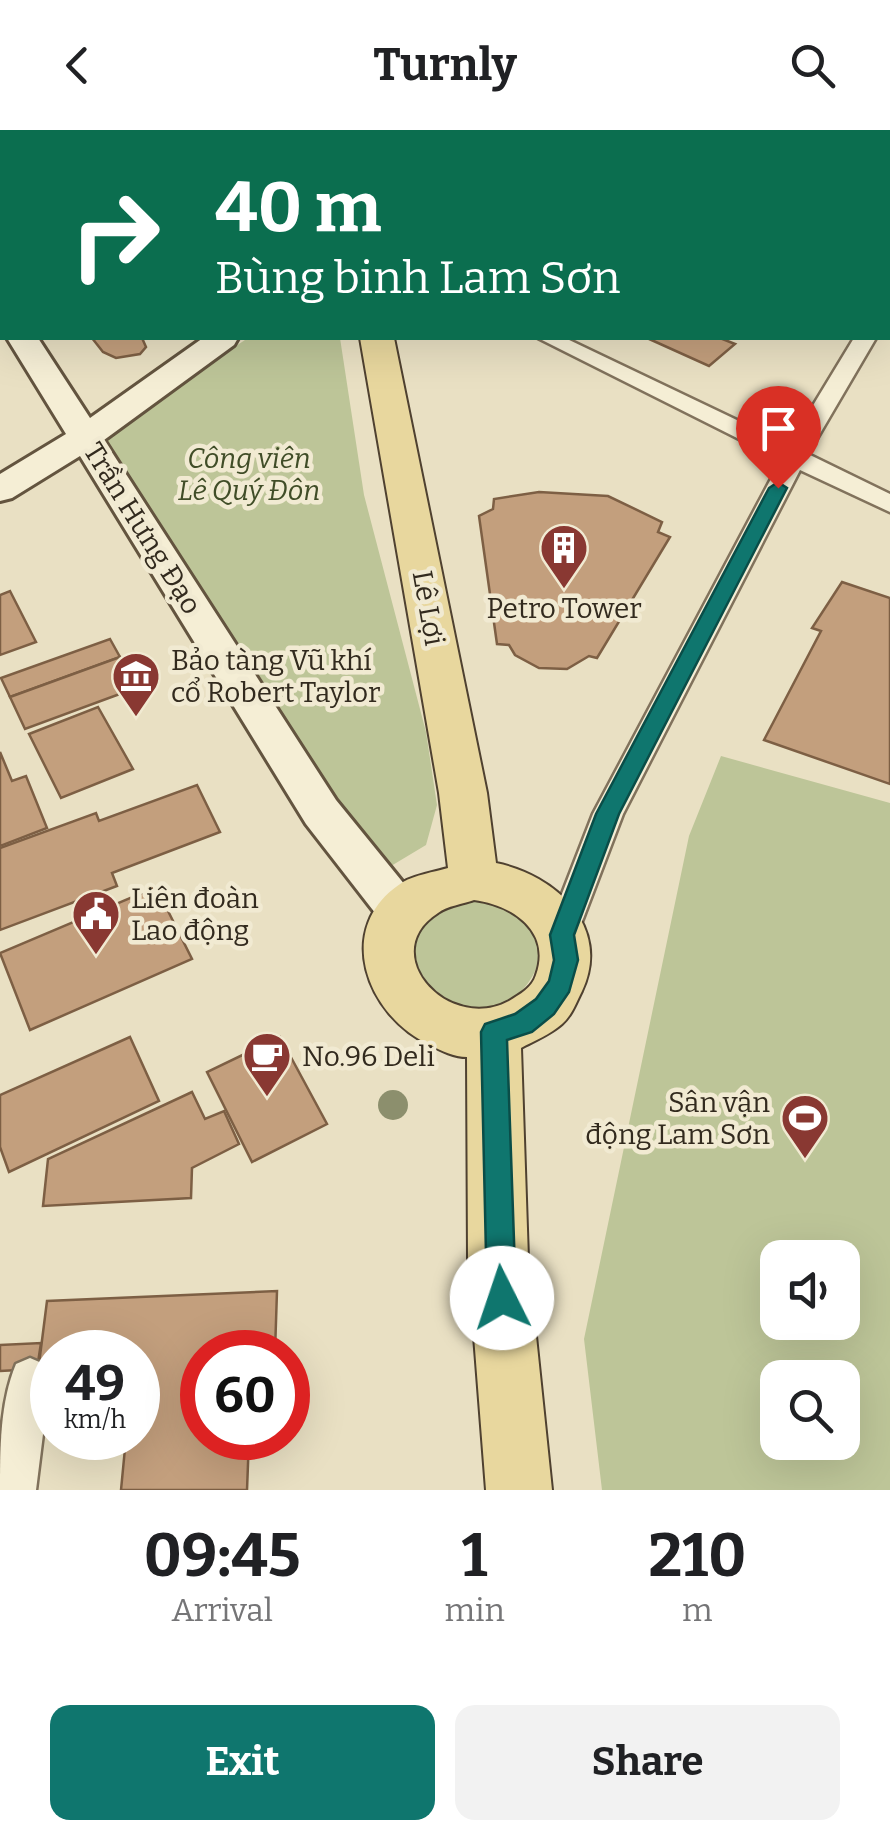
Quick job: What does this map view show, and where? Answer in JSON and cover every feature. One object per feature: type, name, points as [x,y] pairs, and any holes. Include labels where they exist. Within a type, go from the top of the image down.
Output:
[{"type":"main road","name":"Trần Hưng Đạo","points":[[24,340],[322,812],[402,914]]},
{"type":"main road","points":[[0,490],[86,437],[220,340]]},
{"type":"main road","name":"Lê Lợi","points":[[377,340],[463,793],[474,880]]},
{"type":"main road","points":[[474,880],[502,883],[528,894],[549,912],[562,935],[566,960],[560,984],[545,1006],[523,1024],[494,1032],[464,1033],[435,1024],[402,998],[394,987],[387,962],[389,937],[402,914],[420,896],[446,884],[474,880]]},
{"type":"main road","points":[[494,1032],[498,1259],[520,1490]]},
{"type":"street","points":[[553,340],[890,504]]},
{"type":"street","points":[[562,935],[608,814],[795,456],[864,340]]},
{"type":"street","points":[[15,1490],[30,1378]]},
{"type":"green space","name":"Công viên Lê Quý Đôn","points":[[245,340],[340,340],[364,495],[426,732],[437,805],[426,845],[386,869],[103,457],[105,433]]},
{"type":"green space","points":[[721,756],[890,803],[890,1490],[602,1490],[584,1339],[689,836]]},
{"type":"green space","points":[[471,901],[501,908],[515,916],[535,936],[539,950],[530,980],[506,1003],[478,1009],[451,1001],[429,984],[416,961],[416,937],[433,916]]},
{"type":"building","points":[[94,340],[143,340],[146,347],[140,354],[116,358],[103,352]]},
{"type":"building","points":[[651,340],[725,340],[735,344],[709,366]]},
{"type":"building","name":"Petro Tower","points":[[539,492],[608,496],[662,522],[658,532],[670,537],[597,658],[589,656],[567,669],[539,668],[515,655],[509,645],[497,644],[479,516],[493,509],[494,499]]},
{"type":"building","points":[[842,582],[890,598],[890,784],[764,740],[821,631],[812,628]]},
{"type":"building","points":[[10,591],[36,642],[0,655],[0,595]]},
{"type":"building","points":[[110,639],[120,657],[10,697],[1,678]]},
{"type":"building","points":[[120,657],[136,688],[25,729],[10,697]]},
{"type":"building","points":[[98,707],[133,769],[61,798],[29,734]]},
{"type":"building","points":[[0,752],[12,781],[26,776],[47,828],[0,846]]},
{"type":"building","points":[[197,785],[220,832],[112,873],[117,886],[0,930],[0,848],[96,813],[99,821]]},
{"type":"building","name":"Liên đoàn Lao động","points":[[156,887],[192,959],[30,1030],[0,953]]},
{"type":"building","points":[[130,1037],[159,1101],[9,1172],[0,1147],[0,1095]]},
{"type":"building","name":"No.96 Deli","points":[[280,1037],[327,1124],[252,1162],[207,1072]]},
{"type":"building","points":[[192,1092],[205,1119],[224,1111],[239,1144],[192,1168],[191,1198],[43,1206],[48,1159]]},
{"type":"building","points":[[277,1291],[276,1330],[180,1330],[180,1460],[248,1460],[247,1490],[121,1490],[124,1460],[160,1460],[160,1330],[43,1330],[47,1301]]},
{"type":"building","points":[[30,1344],[30,1369],[0,1371],[0,1345]]},
{"type":"place","name":"Petro Tower","points":[[564,590]]},
{"type":"place","name":"Bảo tàng Vũ khí cổ Robert Taylor","points":[[136,718]]},
{"type":"place","name":"Liên đoàn Lao động","points":[[96,956]]},
{"type":"place","name":"No.96 Deli","points":[[267,1098]]},
{"type":"place","name":"Sân vận động Lam Sơn","points":[[805,1160]]},
{"type":"route","points":[[502,1298],[494,1032],[523,1024],[545,1006],[560,984],[566,960],[562,935],[608,814],[778,488]]}]
